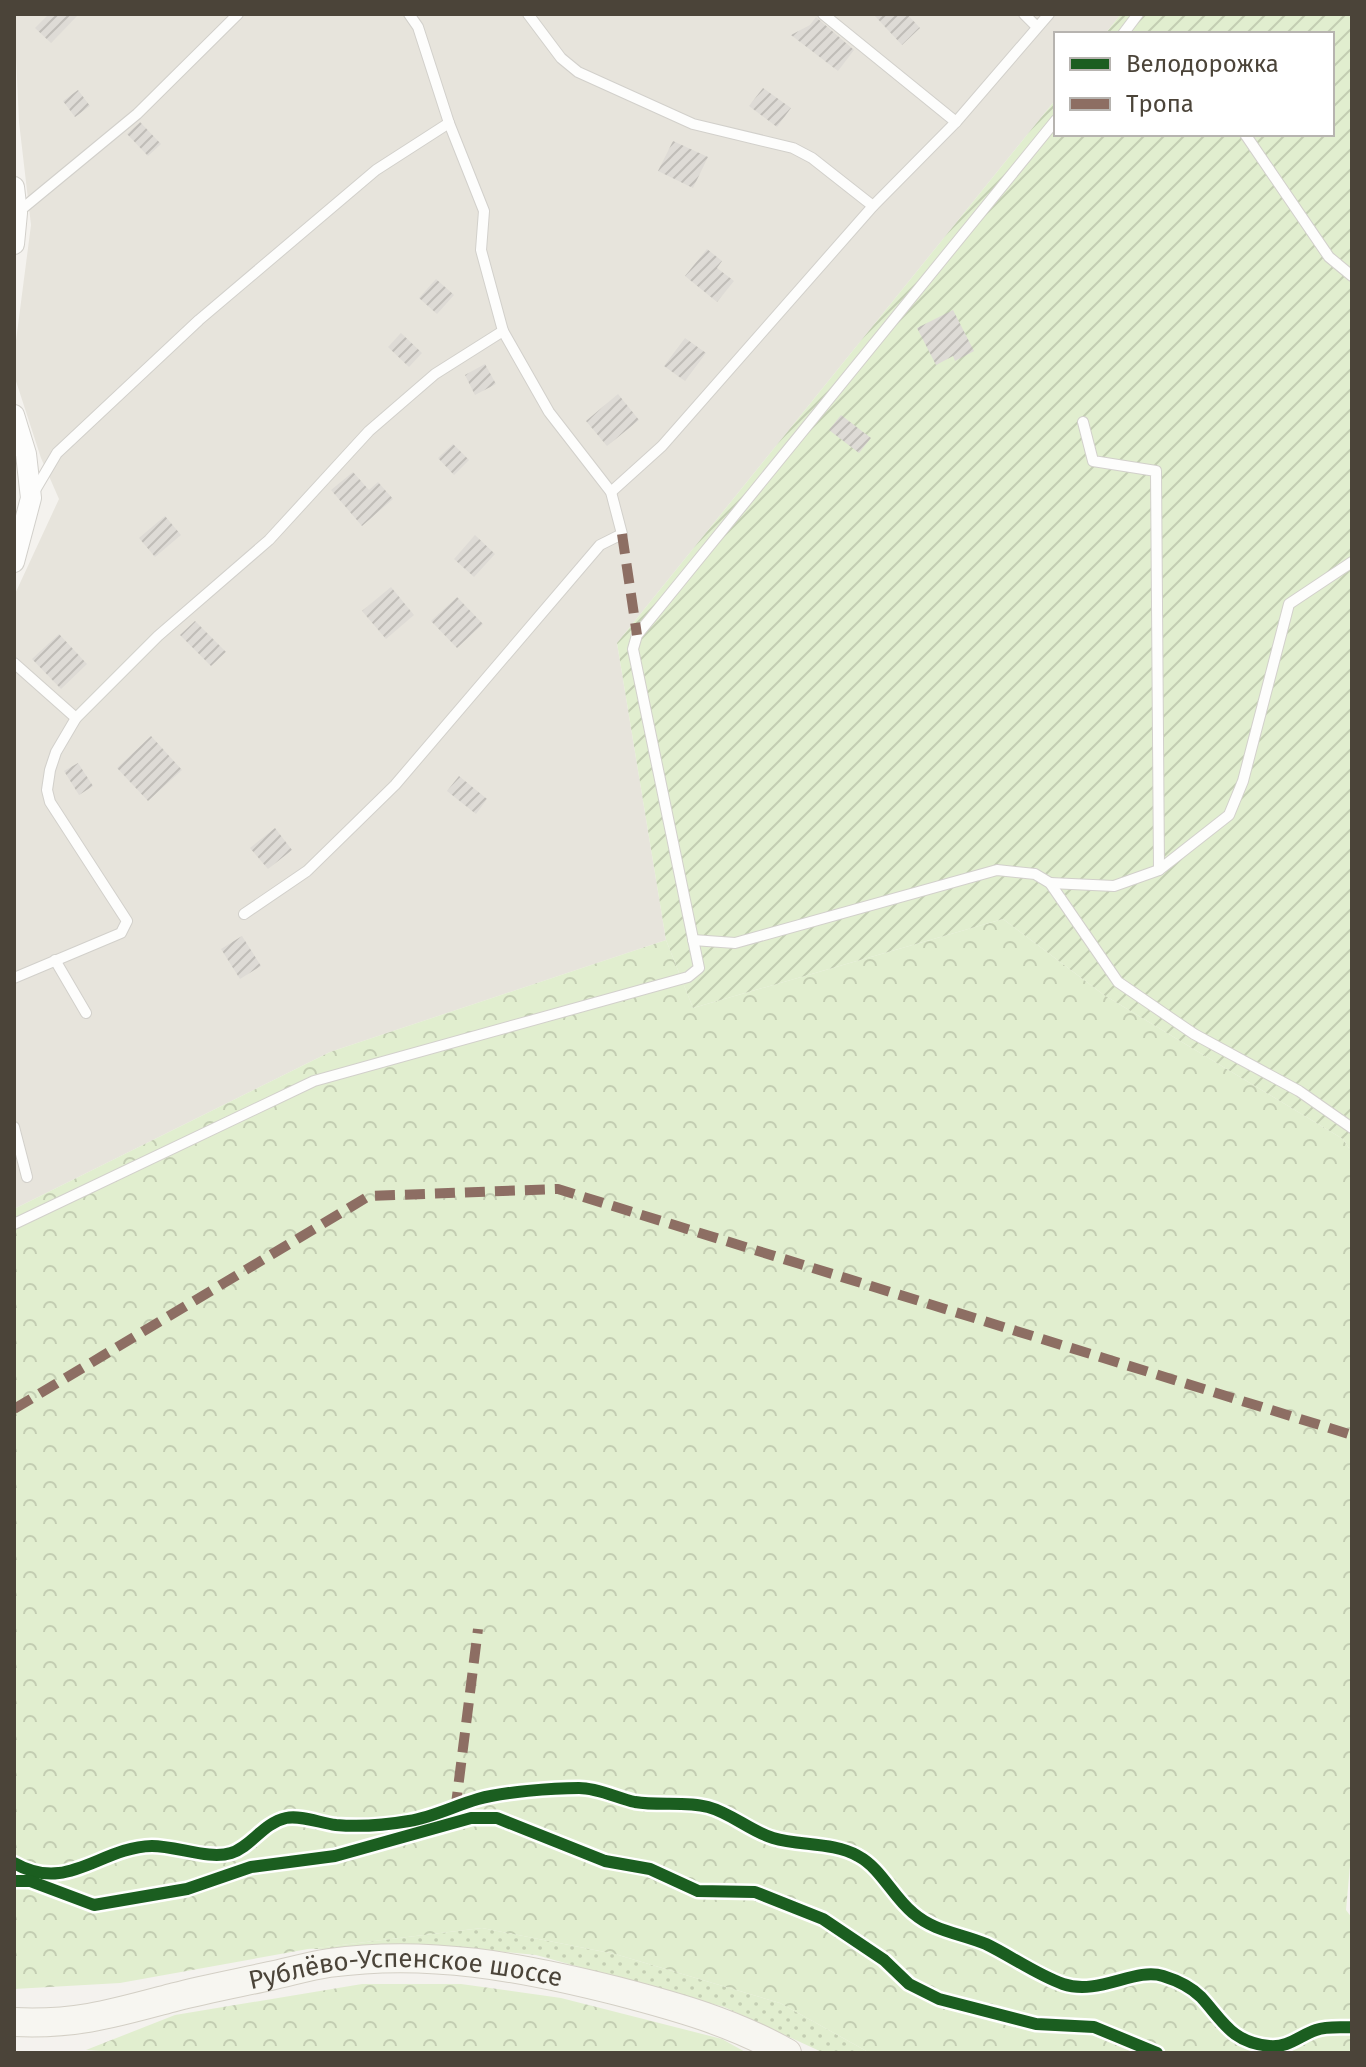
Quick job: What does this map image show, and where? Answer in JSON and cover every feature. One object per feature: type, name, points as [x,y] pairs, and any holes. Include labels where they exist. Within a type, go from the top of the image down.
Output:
[{"type":"main road","name":"Рублёво-Успенское шоссе","points":[[14,2022],[67,2022],[112,2015],[175,1997],[328,1963],[441,1959],[479,1962],[570,1979],[696,2012],[755,2035],[787,2053]]},
{"type":"street","points":[[14,187],[17,213],[14,244]]},
{"type":"street","points":[[14,415],[26,454],[31,498],[14,562]]},
{"type":"lane","points":[[17,213],[137,114],[238,14]]},
{"type":"lane","points":[[244,914],[307,871],[395,785],[600,545],[622,534],[611,492],[549,412],[503,331],[481,250],[484,211],[449,123],[418,27],[409,14]]},
{"type":"lane","points":[[528,14],[561,58],[578,72],[693,124],[793,148],[812,158],[873,206]]},
{"type":"lane","points":[[823,14],[956,122]]},
{"type":"lane","points":[[1024,14],[1037,27]]},
{"type":"lane","points":[[611,492],[662,446],[873,206],[956,122],[1049,14]]},
{"type":"lane","points":[[1124,32],[1138,14]]},
{"type":"lane","points":[[14,1224],[314,1081],[688,977],[699,968],[633,649],[637,635],[1054,122]]},
{"type":"lane","points":[[31,498],[57,453],[199,320],[376,170],[449,123]]},
{"type":"lane","points":[[1246,136],[1329,257],[1352,276]]},
{"type":"lane","points":[[14,978],[121,933],[127,921],[50,802],[47,790],[50,770],[56,752],[76,718],[158,636],[269,540],[369,431],[435,374],[503,331]]},
{"type":"lane","points":[[1083,422],[1093,461],[1156,471],[1159,870]]},
{"type":"lane","points":[[1050,883],[1114,886],[1159,870],[1229,815],[1243,781],[1289,604],[1352,562]]},
{"type":"lane","points":[[14,663],[76,718]]},
{"type":"lane","points":[[693,940],[735,943],[997,870],[1035,874],[1050,883],[1118,982],[1194,1034],[1299,1091],[1352,1128]]},
{"type":"lane","points":[[55,960],[86,1013]]},
{"type":"lane","points":[[14,1127],[27,1177]]},
{"type":"shaded area","points":[[14,14],[1121,14],[1107,32],[1054,32],[1054,101],[617,643],[666,940],[330,1052],[14,1209],[14,596],[59,499],[41,458],[14,375],[31,225],[19,122]]},
{"type":"green space","points":[[1121,14],[1352,14],[1352,1153],[1343,1139],[1104,995],[1003,919],[693,1008],[666,940],[617,643],[1054,101],[1054,136],[1334,136],[1334,32],[1107,32]]},
{"type":"green space","points":[[1003,919],[1104,995],[1343,1139],[1352,1153],[1352,1843],[1346,1910],[1352,1918],[1352,2053],[870,2053],[780,2003],[615,1954],[482,1928],[308,1949],[120,1983],[14,1989],[14,1209],[330,1052],[666,940],[693,1008]]},
{"type":"green space","points":[[482,1928],[615,1954],[780,2003],[870,2053],[824,2053],[724,2007],[536,1955],[465,1948],[308,1949]]},
{"type":"green space","points":[[362,1984],[461,1984],[561,1998],[722,2039],[747,2053],[131,2053],[86,2050],[175,2015]]},
{"type":"building","points":[[49,14],[79,14],[51,43],[35,28]]},
{"type":"building","points":[[873,14],[907,14],[920,28],[902,45]]},
{"type":"building","points":[[816,17],[854,50],[838,71],[791,35],[810,25]]},
{"type":"building","points":[[763,88],[791,108],[777,127],[749,106]]},
{"type":"building","points":[[78,90],[90,106],[75,117],[63,101]]},
{"type":"building","points":[[140,122],[161,144],[148,156],[127,134]]},
{"type":"building","points":[[673,141],[708,157],[693,188],[658,171]]},
{"type":"building","points":[[707,249],[722,261],[717,268],[734,281],[717,302],[685,276]]},
{"type":"building","points":[[436,279],[454,295],[437,314],[419,298]]},
{"type":"building","points":[[953,310],[974,351],[955,361],[953,356],[936,365],[917,328]]},
{"type":"building","points":[[401,333],[422,353],[409,367],[388,347]]},
{"type":"building","points":[[685,338],[706,353],[685,381],[664,366]]},
{"type":"building","points":[[485,364],[496,384],[475,395],[465,375]]},
{"type":"building","points":[[618,394],[639,420],[607,446],[586,421]]},
{"type":"building","points":[[841,415],[871,438],[859,453],[829,430]]},
{"type":"building","points":[[453,444],[469,460],[454,475],[438,458]]},
{"type":"building","points":[[353,472],[369,490],[378,482],[393,499],[362,526],[331,490]]},
{"type":"building","points":[[165,516],[181,535],[155,557],[139,538]]},
{"type":"building","points":[[475,535],[495,554],[474,577],[454,559]]},
{"type":"building","points":[[391,587],[414,615],[386,639],[362,611]]},
{"type":"building","points":[[457,597],[483,624],[457,648],[431,621]]},
{"type":"building","points":[[195,621],[226,652],[211,666],[180,635]]},
{"type":"building","points":[[59,634],[87,664],[61,689],[32,659]]},
{"type":"building","points":[[151,736],[182,770],[148,801],[117,768]]},
{"type":"building","points":[[78,763],[93,786],[79,795],[64,771]]},
{"type":"building","points":[[459,776],[487,799],[476,814],[447,791]]},
{"type":"building","points":[[275,828],[292,850],[268,869],[250,848]]},
{"type":"building","points":[[242,936],[261,966],[240,979],[221,949]]},
{"type":"marked path","points":[[622,534],[637,635]]},
{"type":"marked path","points":[[14,1409],[369,1196],[558,1189],[1352,1435]]},
{"type":"marked path","points":[[455,1812],[478,1629]]},
{"type":"cycle path","points":[[14,1863],[51,1874],[68,1872],[133,1848],[152,1846],[222,1855],[245,1846],[271,1825],[286,1818],[304,1818],[336,1825],[382,1825],[418,1819],[501,1794],[586,1788],[635,1802],[708,1807],[773,1838],[827,1846],[858,1856],[921,1919],[986,1944],[1063,1984],[1090,1987],[1141,1975],[1163,1976],[1197,1993],[1237,2035],[1269,2046],[1288,2043],[1320,2029],[1352,2027]]},
{"type":"cycle path","points":[[14,1881],[30,1881],[94,1905],[187,1889],[251,1867],[335,1856],[471,1818],[497,1818],[605,1861],[650,1869],[698,1891],[755,1892],[823,1919],[884,1960],[909,1984],[939,1999],[1036,2024],[1094,2027],[1157,2053]]}]
